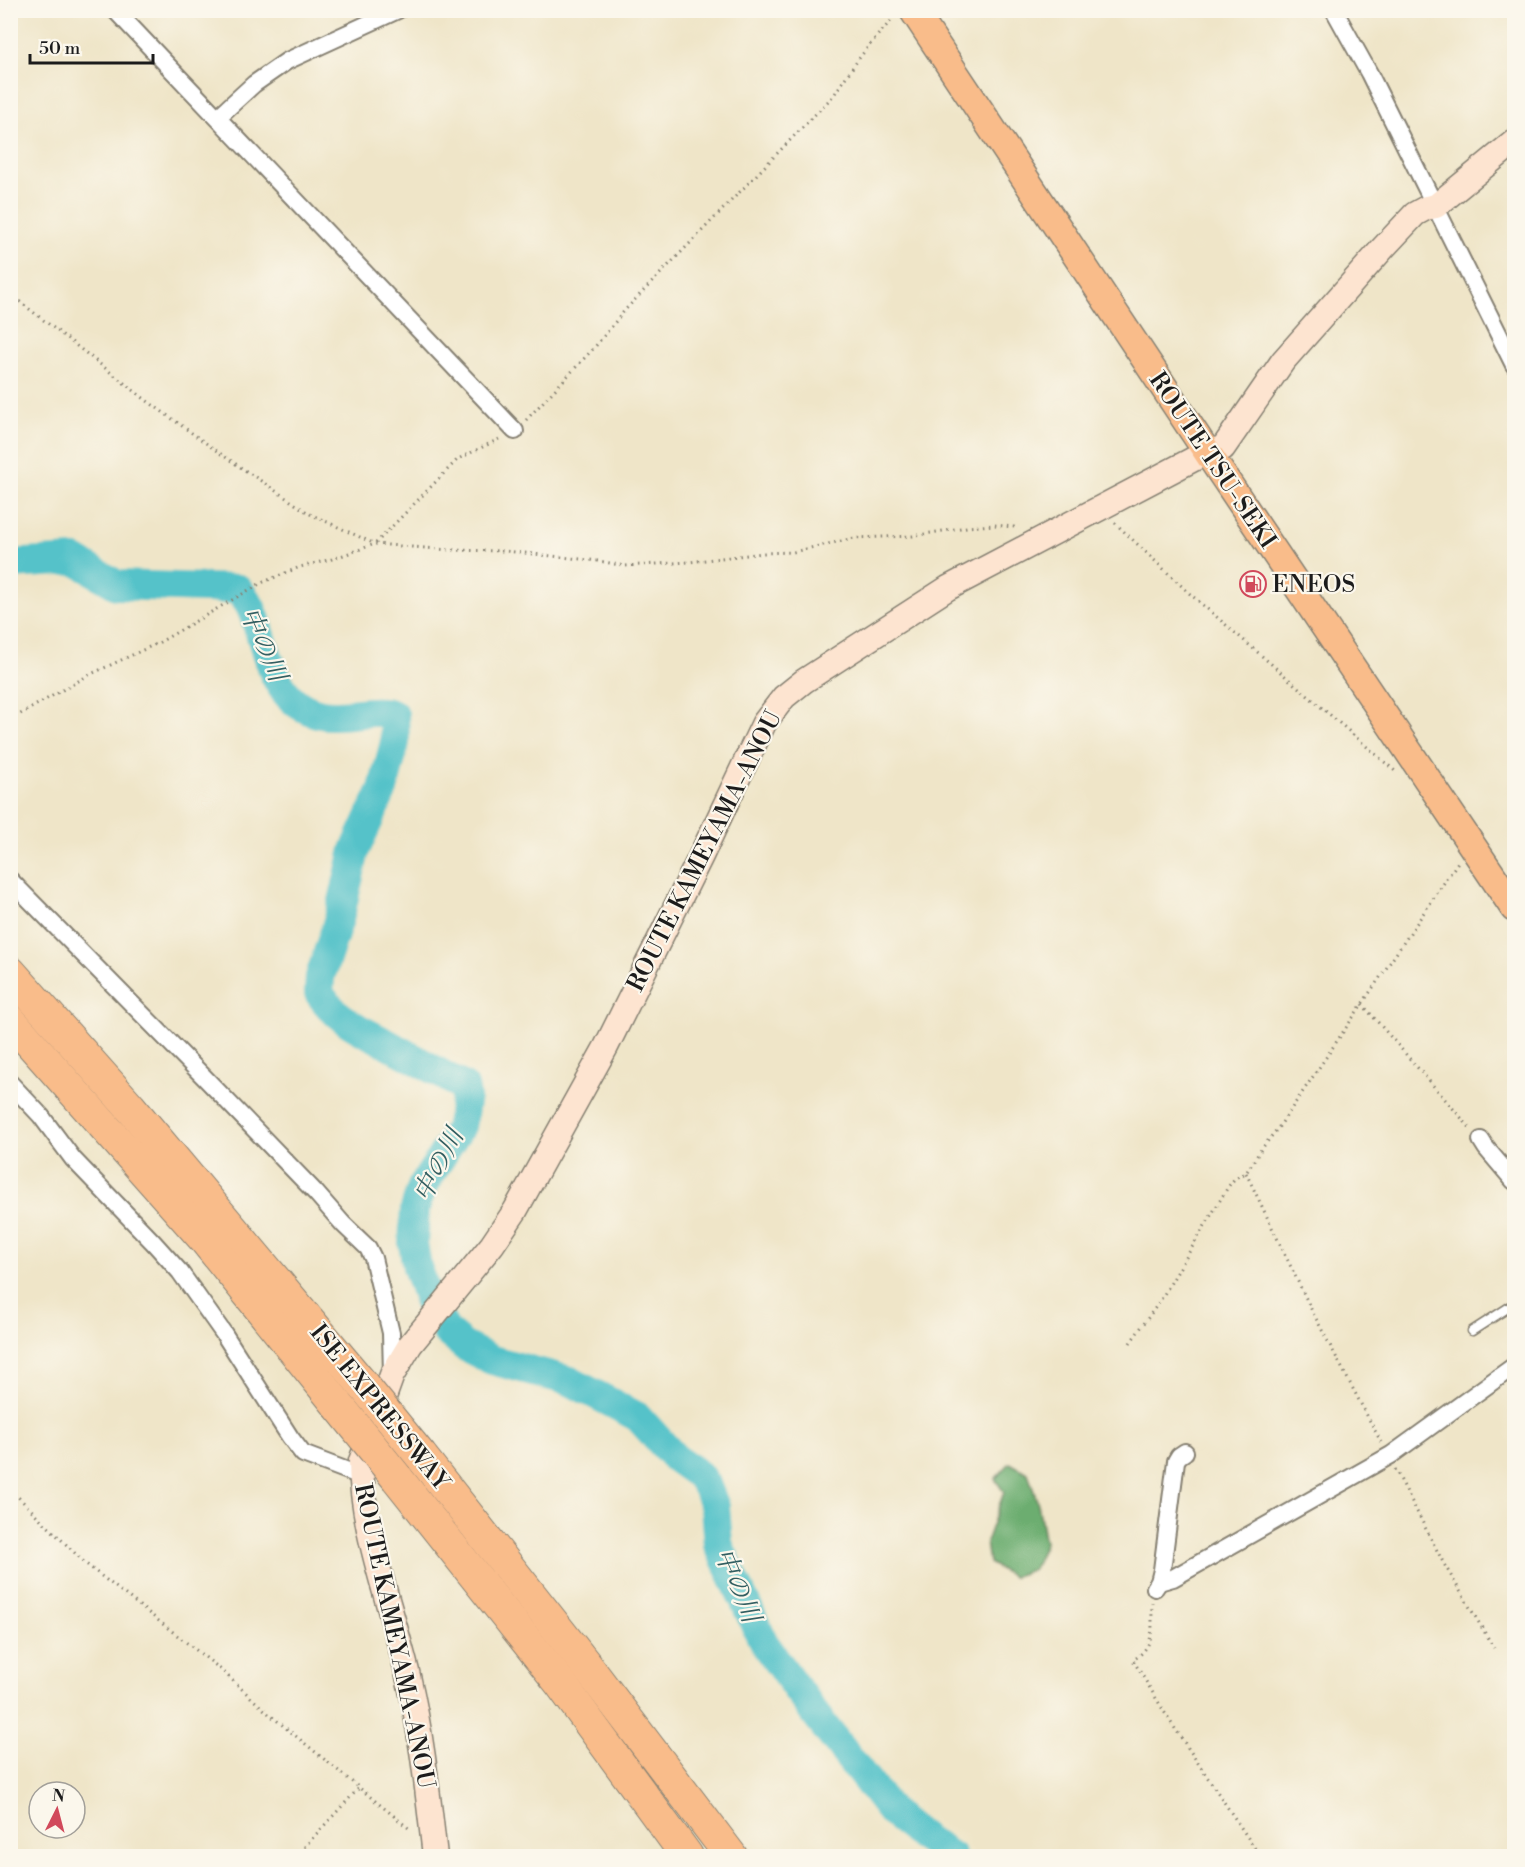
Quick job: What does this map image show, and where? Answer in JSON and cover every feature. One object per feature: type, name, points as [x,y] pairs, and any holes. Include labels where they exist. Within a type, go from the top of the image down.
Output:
[{"type":"highway","name":"ISE EXPRESSWAY","points":[[10,972],[130,1107],[421,1456],[586,1665],[731,1857]]},
{"type":"highway","name":"ISE EXPRESSWAY","points":[[10,1020],[206,1241],[561,1684],[687,1857]]},
{"type":"main road","name":"ROUTE TSU-SEKI","points":[[904,14],[1207,452],[1515,908]]},
{"type":"main road","name":"ROUTE KAMEYAMA-ANOU","points":[[436,1856],[422,1748],[408,1677],[367,1522],[361,1476],[362,1461],[392,1375],[410,1345],[492,1245],[515,1211],[571,1112],[617,1026],[756,740],[773,710],[784,697],[804,681],[948,588],[1207,452],[1223,448],[1283,361],[1415,214],[1436,206],[1515,142]]},
{"type":"street","points":[[115,10],[515,431]]},
{"type":"street","points":[[218,117],[254,84],[287,61],[398,10]]},
{"type":"street","points":[[1334,10],[1369,73],[1515,365]]},
{"type":"street","points":[[10,880],[197,1069],[368,1248],[373,1258],[391,1333],[392,1375]]},
{"type":"street","points":[[10,1083],[41,1116],[73,1158],[180,1272],[303,1454],[361,1476]]},
{"type":"street","points":[[1481,1140],[1515,1181]]},
{"type":"street","points":[[1157,1585],[1389,1456],[1515,1366]]},
{"type":"street","points":[[1157,1585],[1176,1461],[1185,1452]]},
{"type":"lane","points":[[1472,1331],[1515,1304]]},
{"type":"path","points":[[10,720],[89,675],[160,642],[261,583],[300,567],[375,544],[458,459],[515,431],[594,348],[640,294],[790,143],[834,95],[875,37],[904,14]]},
{"type":"path","points":[[10,294],[146,400],[221,454],[310,514],[375,544],[450,550],[505,551],[625,566],[793,552],[854,538],[914,536],[994,525],[1014,527],[1030,545]]},
{"type":"path","points":[[1102,508],[1107,516],[1189,593],[1395,771]]},
{"type":"path","points":[[1130,1343],[1160,1301],[1228,1188],[1235,1178],[1246,1173],[1472,844]]},
{"type":"path","points":[[1362,1004],[1481,1140]]},
{"type":"path","points":[[1246,1173],[1333,1351],[1408,1491],[1444,1564],[1494,1648]]},
{"type":"path","points":[[10,1490],[86,1564],[219,1668],[270,1715],[413,1832],[436,1856]]},
{"type":"path","points":[[1157,1585],[1152,1603],[1151,1641],[1143,1654],[1133,1660],[1168,1718],[1260,1857]]},
{"type":"path","points":[[296,1857],[359,1788]]},
{"type":"green space","points":[[1010,1463],[1028,1473],[1038,1504],[1045,1543],[1034,1569],[1013,1577],[989,1563],[986,1542],[1004,1492],[995,1479]]},
{"type":"waterway","name":"中の川","points":[[10,564],[75,560],[117,585],[238,589],[251,608],[274,672],[281,686],[291,698],[304,708],[321,714],[377,712],[394,715],[395,742],[383,789],[355,850],[339,919],[320,977],[319,993],[333,1010],[357,1028],[464,1087],[466,1096],[461,1126],[422,1187],[415,1209],[413,1244],[417,1267],[429,1302],[447,1332],[464,1346],[492,1360],[570,1381],[638,1417],[675,1458],[699,1475],[715,1507],[718,1544],[764,1643],[814,1713],[892,1813],[951,1856]]},
{"type":"place","name":"ENEOS","points":[[1253,584]]}]
